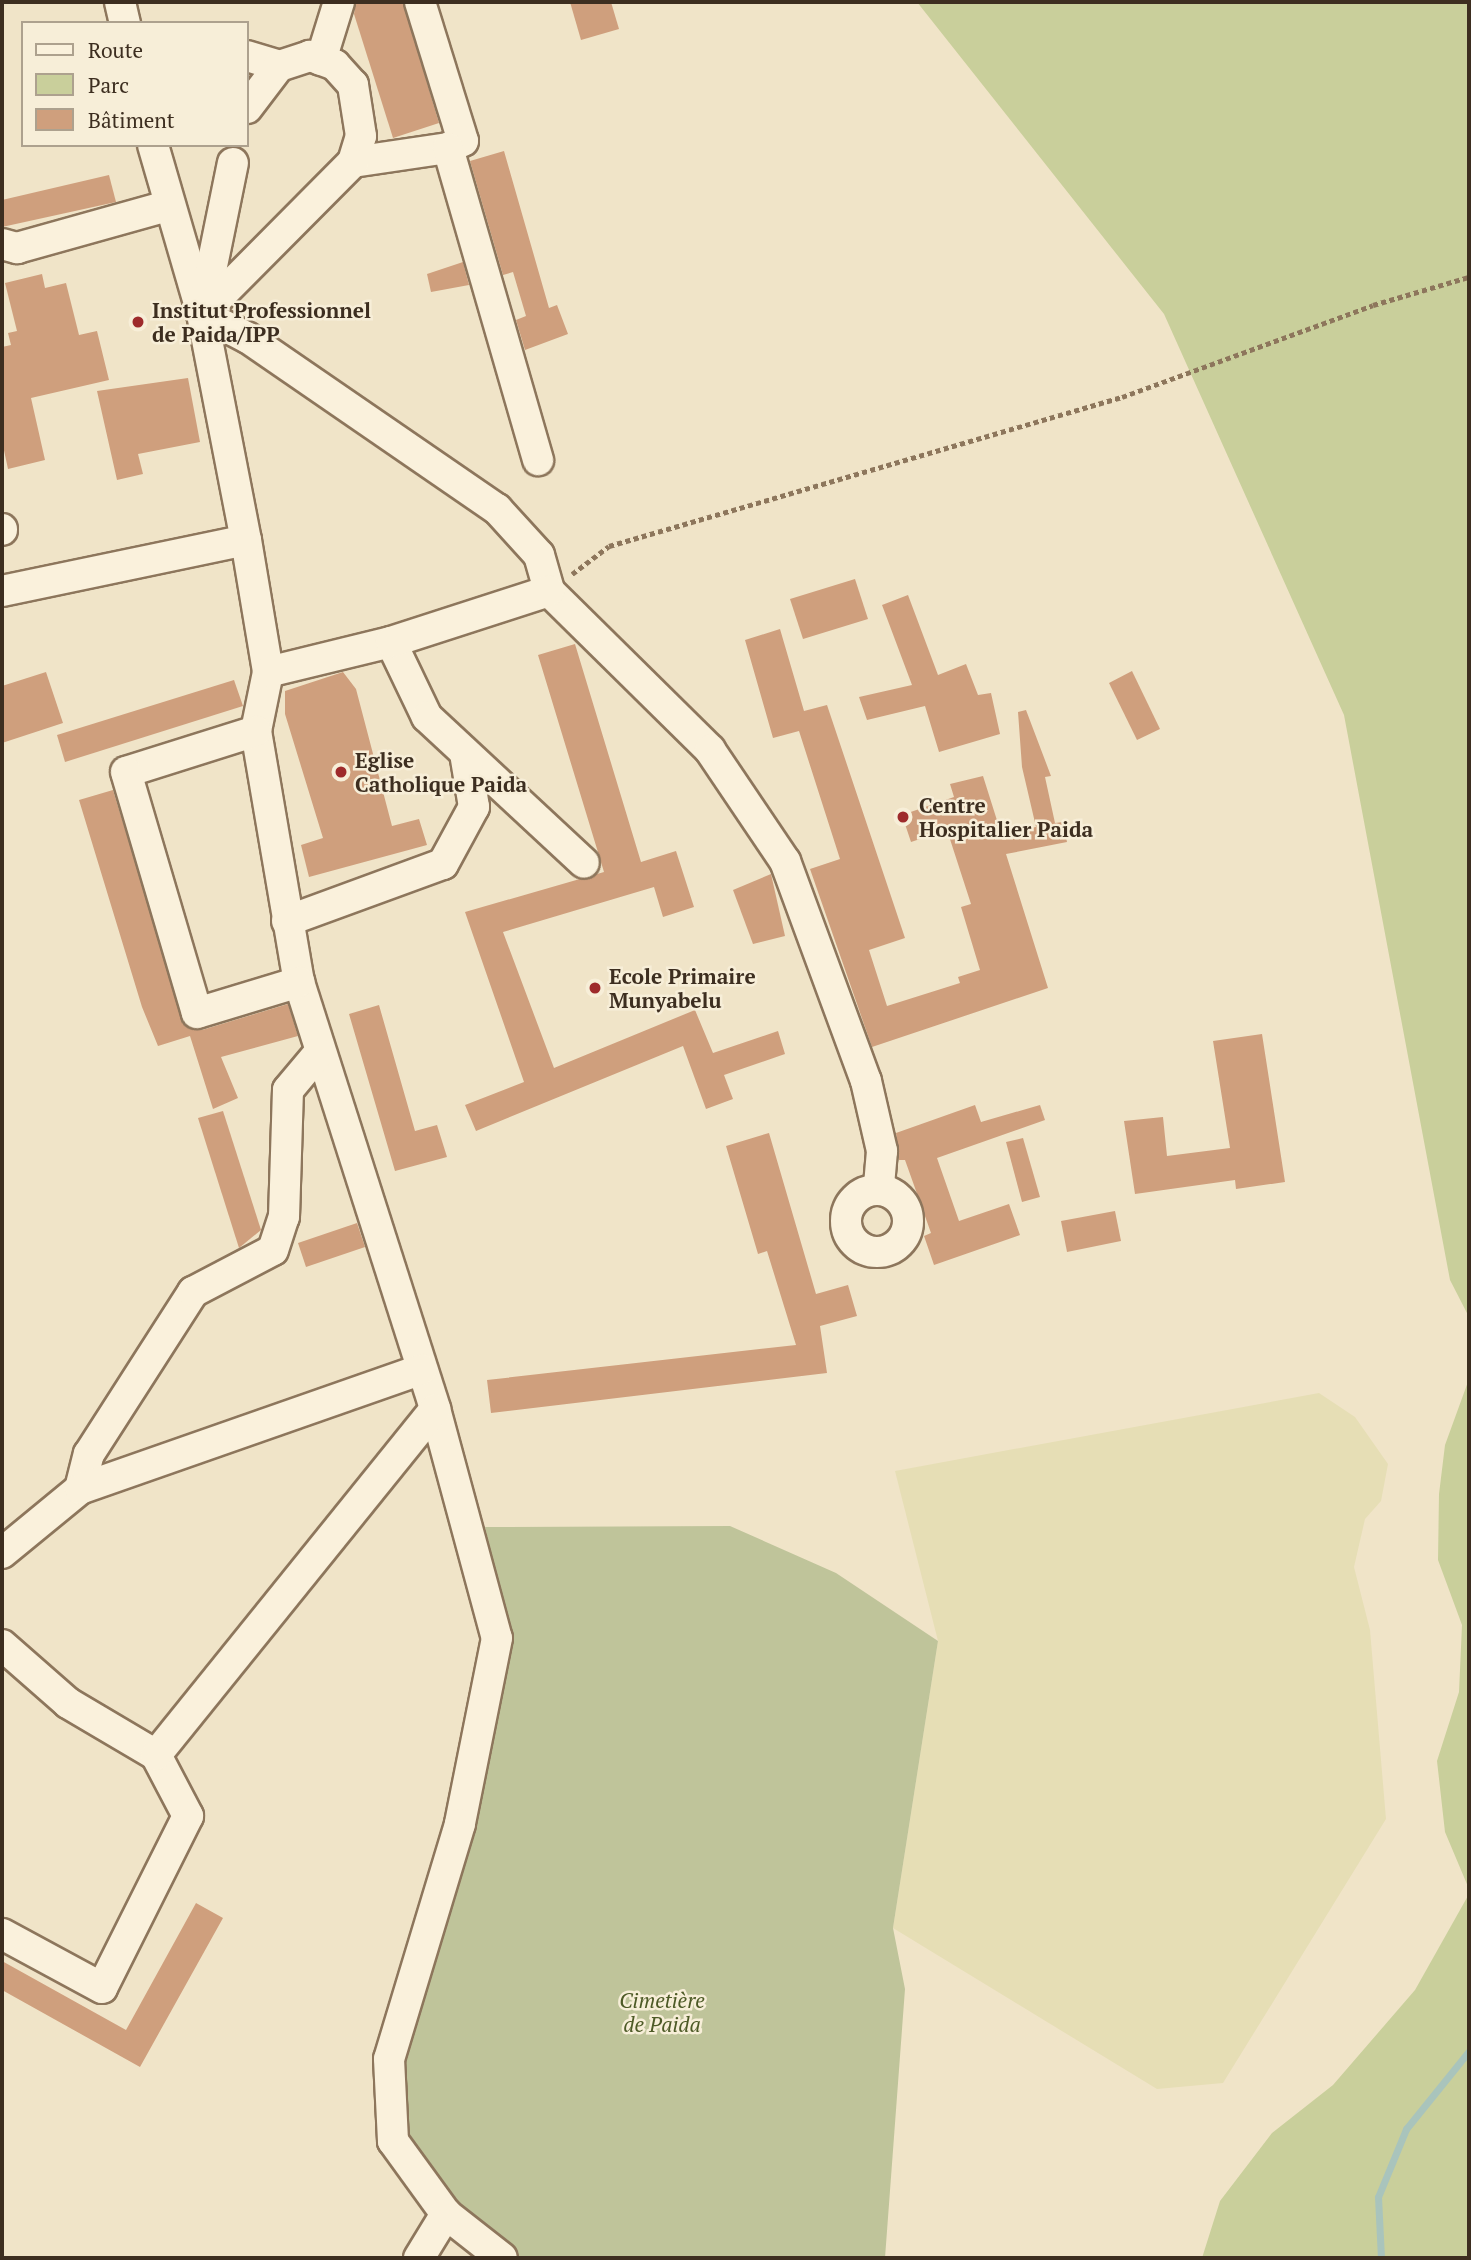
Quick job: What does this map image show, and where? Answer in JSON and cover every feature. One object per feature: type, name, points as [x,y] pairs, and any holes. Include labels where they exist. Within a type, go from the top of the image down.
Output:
[{"type":"street","points":[[120,2],[125,21]]},
{"type":"street","points":[[321,60],[339,2]]},
{"type":"street","points":[[353,162],[447,148],[463,141],[420,2]]},
{"type":"street","points":[[248,56],[279,66]]},
{"type":"street","points":[[202,314],[353,162],[361,136],[353,85],[335,65],[310,56],[279,66],[248,107]]},
{"type":"street","points":[[153,147],[167,206],[202,314],[246,540],[268,672],[256,732],[299,982],[319,1054],[435,1409],[497,1639],[460,1824],[389,2059],[393,2141],[446,2214],[502,2258]]},
{"type":"street","points":[[447,148],[538,460]]},
{"type":"street","points":[[202,314],[233,163]]},
{"type":"street","points":[[2,244],[17,248],[167,206]]},
{"type":"street","points":[[202,314],[248,338],[496,509],[539,555],[549,591],[710,750],[785,861],[866,1081],[882,1151],[879,1189]]},
{"type":"street","points":[[2,591],[246,540]]},
{"type":"street","points":[[268,672],[391,642],[549,591]]},
{"type":"street","points":[[391,642],[427,717],[584,863]]},
{"type":"street","points":[[256,732],[127,772],[197,1013],[299,982]]},
{"type":"street","points":[[288,922],[443,863],[474,807],[465,753]]},
{"type":"street","points":[[80,1489],[89,1454],[193,1292],[273,1250],[284,1217],[288,1090],[319,1054]]},
{"type":"street","points":[[2,1553],[80,1489],[422,1369]]},
{"type":"street","points":[[156,1755],[435,1409]]},
{"type":"street","points":[[2,1645],[15,1673],[156,1755],[188,1816],[102,1988],[2,1934]]},
{"type":"street","points":[[419,2258],[446,2214]]},
{"type":"path","points":[[549,591],[609,546],[1122,397],[1373,305],[1469,277]]},
{"type":"shaded area","points":[[1319,1393],[1355,1417],[1388,1464],[1381,1501],[1365,1519],[1354,1567],[1370,1630],[1386,1819],[1223,2083],[1157,2089],[893,1928],[938,1641],[895,1471]]},
{"type":"green space","points":[[917,2],[1469,2],[1469,1317],[1450,1280],[1344,715],[1164,314]]},
{"type":"green space","points":[[1469,1379],[1469,1889],[1445,1832],[1437,1761],[1459,1692],[1462,1625],[1438,1560],[1439,1494],[1445,1445]]},
{"type":"green space","name":"Cimetière de Paida","points":[[730,1526],[836,1573],[938,1641],[893,1928],[905,1989],[885,2258],[514,2258],[422,2171],[396,2120],[397,2064],[506,1616],[485,1527]]},
{"type":"green space","points":[[1469,1894],[1469,2258],[1202,2258],[1220,2201],[1272,2133],[1333,2085],[1415,1990]]},
{"type":"building","points":[[356,2],[403,2],[439,123],[393,138],[354,14]]},
{"type":"building","points":[[570,2],[611,2],[619,29],[581,40]]},
{"type":"building","points":[[504,151],[549,308],[557,305],[568,334],[525,350],[516,320],[526,316],[513,272],[503,275],[470,161]]},
{"type":"building","points":[[109,175],[116,202],[2,227],[2,200]]},
{"type":"building","points":[[463,262],[469,285],[431,292],[427,274]]},
{"type":"building","points":[[42,274],[45,288],[66,283],[79,335],[97,331],[109,380],[31,398],[45,460],[8,469],[2,441],[2,347],[11,345],[8,333],[17,331],[5,283]]},
{"type":"building","points":[[188,378],[200,442],[138,454],[143,474],[117,480],[97,391]]},
{"type":"building","points":[[855,579],[868,619],[803,639],[790,599]]},
{"type":"building","points":[[908,595],[938,675],[966,664],[978,695],[991,693],[1000,734],[939,752],[925,706],[867,720],[859,697],[912,685],[882,605]]},
{"type":"building","points":[[780,629],[804,711],[827,705],[905,938],[869,950],[887,1006],[960,983],[958,977],[980,970],[961,907],[971,904],[947,830],[911,842],[902,815],[954,797],[950,784],[983,776],[1001,833],[1036,827],[1022,767],[1018,712],[1026,710],[1051,776],[1045,777],[1055,823],[1063,822],[1067,842],[1006,854],[1048,988],[872,1047],[810,869],[840,859],[799,731],[773,738],[745,640]]},
{"type":"building","points":[[575,644],[641,862],[676,851],[694,907],[663,917],[654,887],[503,932],[554,1068],[695,1010],[713,1053],[778,1031],[785,1054],[724,1075],[733,1099],[706,1109],[683,1046],[476,1131],[465,1105],[524,1082],[465,912],[604,872],[538,655]]},
{"type":"building","points":[[1132,671],[1160,729],[1137,740],[1109,683]]},
{"type":"building","points":[[46,672],[63,723],[2,743],[2,686]]},
{"type":"building","name":"Eglise Catholique Paida","points":[[343,672],[356,689],[392,826],[419,819],[427,845],[309,877],[301,845],[323,838],[285,714],[285,691]]},
{"type":"building","points":[[234,680],[243,706],[65,762],[57,735]]},
{"type":"building","points":[[113,790],[185,1025],[202,1030],[288,1004],[298,1036],[221,1057],[238,1098],[213,1109],[190,1036],[158,1046],[142,1007],[79,800]]},
{"type":"building","points":[[771,874],[785,936],[753,944],[733,890]]},
{"type":"building","points":[[379,1005],[415,1131],[437,1125],[447,1157],[395,1171],[349,1014]]},
{"type":"building","points":[[1262,1034],[1285,1182],[1236,1189],[1235,1180],[1135,1194],[1124,1121],[1163,1117],[1167,1156],[1230,1148],[1213,1041]]},
{"type":"building","points":[[975,1105],[981,1122],[1040,1105],[1045,1120],[937,1158],[959,1221],[1009,1204],[1020,1235],[934,1265],[924,1236],[931,1233],[905,1160],[899,1160],[896,1133]]},
{"type":"building","points":[[223,1111],[261,1230],[239,1248],[198,1118]]},
{"type":"building","points":[[769,1133],[816,1294],[848,1285],[857,1316],[820,1326],[827,1373],[491,1413],[487,1380],[796,1345],[767,1251],[758,1254],[726,1146]]},
{"type":"building","points":[[1023,1138],[1040,1197],[1022,1202],[1006,1142]]},
{"type":"building","points":[[1115,1211],[1121,1241],[1067,1252],[1061,1221]]},
{"type":"building","points":[[357,1223],[365,1247],[306,1267],[298,1243]]},
{"type":"building","points":[[196,1903],[223,1918],[140,2067],[2,1990],[2,1961],[126,2030]]},
{"type":"waterway","points":[[1381,2258],[1378,2197],[1406,2129],[1469,2051]]},
{"type":"place","name":"Institut Professionnel de Paida/IPP","points":[[138,322]]},
{"type":"place","name":"Eglise Catholique Paida","points":[[341,772]]},
{"type":"place","name":"Centre Hospitalier Paida","points":[[903,817]]},
{"type":"place","name":"Ecole Primaire Munyabelu","points":[[595,988]]}]
